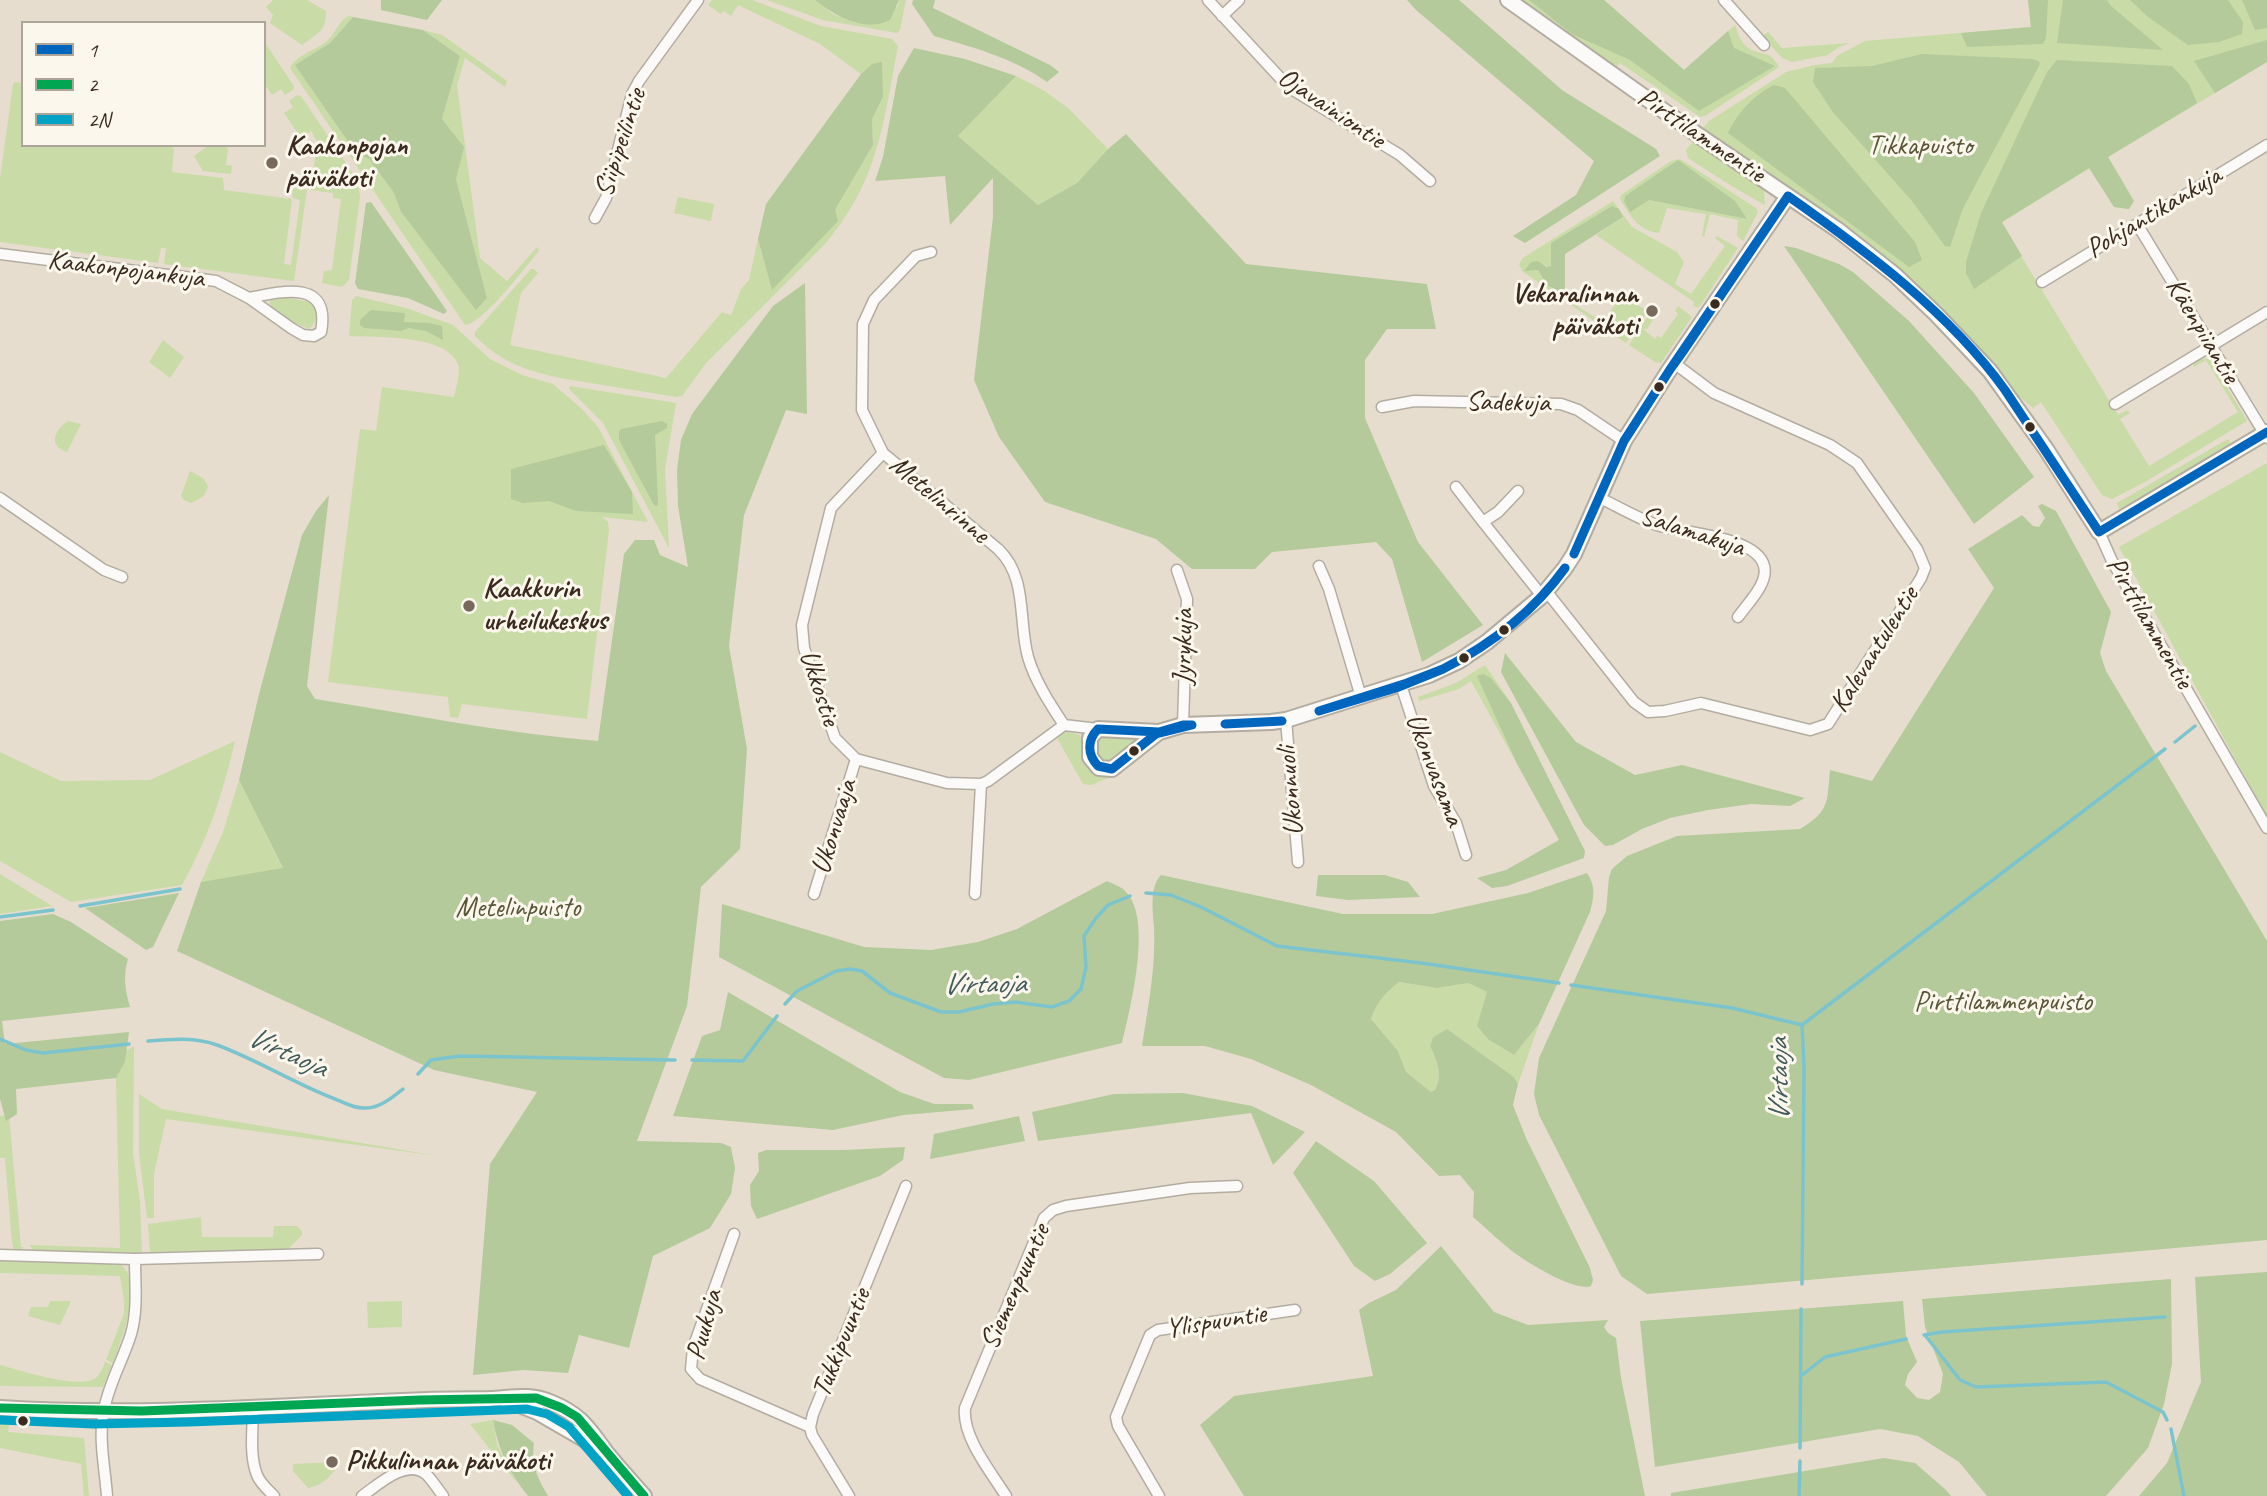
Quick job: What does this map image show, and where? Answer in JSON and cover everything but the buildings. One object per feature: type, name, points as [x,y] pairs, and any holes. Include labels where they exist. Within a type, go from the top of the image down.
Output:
[{"type":"street","name":"Siipipeilintie","points":[[595,218],[606,198],[632,94],[698,0]]},
{"type":"street","name":"Ojavainiontie","points":[[1208,0],[1293,90],[1399,155],[1430,181]]},
{"type":"street","points":[[1222,16],[1239,0]]},
{"type":"street","name":"Pirttilammentie","points":[[1508,0],[1684,126],[1838,230],[1895,275],[1990,371],[2046,449],[2099,533],[2112,561],[2267,828]]},
{"type":"street","points":[[1724,0],[1764,45]]},
{"type":"street","name":"Pohjantikankuja","points":[[2042,282],[2267,145]]},
{"type":"street","points":[[975,894],[981,784],[1063,725],[1159,732],[1183,725],[1286,720],[1401,685],[1459,661],[1545,594],[1574,554],[1624,441],[1788,196]]},
{"type":"street","name":"Käenpiiantie","points":[[2137,224],[2266,435]]},
{"type":"street","name":"Metelinrinne","points":[[931,252],[916,256],[874,300],[863,324],[862,410],[883,453],[998,550],[1012,566],[1017,579],[1025,642],[1031,666],[1063,725]]},
{"type":"street","name":"Kaakonpojankuja","points":[[0,254],[216,281],[249,298],[303,335],[314,336],[321,332],[321,305],[315,297],[306,293],[285,291],[249,298]]},
{"type":"street","points":[[2115,404],[2267,312]]},
{"type":"street","name":"Kalevantulentie","points":[[1545,594],[1633,702],[1648,712],[1701,703],[1810,730],[1828,724],[1921,578],[1925,568],[1917,548],[1857,463],[1830,445],[1714,393],[1674,363]]},
{"type":"street","name":"Sadekuja","points":[[1382,407],[1414,401],[1561,404],[1578,410],[1624,441]]},
{"type":"street","points":[[2099,533],[2266,435]]},
{"type":"street","name":"Ukkostie","points":[[883,453],[831,508],[802,625],[804,648],[835,738],[856,760],[947,783],[981,784]]},
{"type":"street","points":[[1456,487],[1545,594]]},
{"type":"street","points":[[1483,522],[1498,512],[1518,491]]},
{"type":"street","name":"Salamakuja","points":[[1598,497],[1656,525],[1742,545],[1760,556],[1765,567],[1764,579],[1738,617]]},
{"type":"street","points":[[0,498],[104,570],[122,577]]},
{"type":"street","points":[[1319,566],[1329,589],[1361,698]]},
{"type":"street","name":"Jyrykuja","points":[[1177,570],[1186,599],[1183,725]]},
{"type":"street","name":"Ukonvasama","points":[[1401,685],[1434,786],[1457,823],[1465,855]]},
{"type":"street","name":"Ukonnuoli","points":[[1286,720],[1298,862]]},
{"type":"street","points":[[1098,729],[1090,738],[1089,751],[1094,763],[1103,770],[1116,767],[1159,732]]},
{"type":"street","name":"Ukonvaaja","points":[[814,894],[856,760]]},
{"type":"street","name":"Tukkipuuntie","points":[[849,1496],[817,1444],[810,1427],[906,1186]]},
{"type":"street","name":"Siemenpuuntie","points":[[1006,1496],[972,1441],[965,1422],[965,1408],[1045,1218],[1053,1210],[1066,1206],[1190,1188],[1237,1186]]},
{"type":"street","name":"Puukuja","points":[[734,1234],[693,1348],[691,1369],[699,1379],[810,1427]]},
{"type":"street","points":[[0,1255],[135,1259],[318,1254]]},
{"type":"street","points":[[107,1496],[101,1433],[103,1412],[134,1321],[135,1259]]},
{"type":"street","name":"Ylispuuntie","points":[[1159,1496],[1118,1426],[1116,1418],[1150,1335],[1158,1330],[1295,1310]]},
{"type":"street","points":[[0,1408],[103,1412],[503,1399],[522,1395],[565,1409],[589,1427],[606,1452],[644,1496]]},
{"type":"street","points":[[253,1408],[256,1474],[274,1496]]},
{"type":"street","points":[[362,1496],[396,1474],[409,1469],[425,1474],[443,1496]]},
{"type":"green space","points":[[273,0],[307,0],[326,11],[323,28],[302,45],[270,23],[273,15],[266,7]]},
{"type":"green space","points":[[381,0],[442,0],[427,20],[381,10]]},
{"type":"green space","points":[[712,0],[752,0],[821,26],[892,39],[898,46],[883,126],[868,174],[857,197],[825,244],[706,363],[682,396],[563,378],[516,365],[488,348],[475,336],[475,332],[531,269],[534,269],[538,273],[521,293],[510,345],[666,378],[722,312],[731,315],[741,289],[749,280],[758,239],[772,289],[835,210],[873,145],[872,119],[883,97],[872,64],[861,74],[820,44],[738,5],[731,16],[724,11],[721,14],[708,5]]},
{"type":"green space","points":[[767,0],[815,0],[833,14],[856,23],[898,6],[899,0],[906,0],[900,30],[897,33],[823,20]]},
{"type":"green space","points":[[815,0],[899,0],[890,20],[871,25],[841,17]]},
{"type":"green space","points":[[913,0],[935,0],[933,8],[1050,65],[1059,72],[1047,82],[1007,60],[934,36],[912,4]]},
{"type":"green space","points":[[1407,0],[1459,0],[1562,90],[1656,149],[1660,156],[1525,243],[1513,236],[1576,195],[1594,161]]},
{"type":"green space","points":[[1517,0],[1604,0],[1684,70],[1735,25],[1747,47],[1769,55],[1779,67],[1700,117],[1620,63],[1617,66],[1579,46]]},
{"type":"green space","points":[[1529,0],[1604,0],[1684,70],[1728,31],[1734,48],[1775,66],[1699,111],[1630,60],[1572,34]]},
{"type":"green space","name":"Tikkapuisto","points":[[2028,0],[2267,0],[2267,62],[2108,157],[2134,201],[2129,209],[2114,207],[2090,168],[2001,223],[2118,415],[2127,410],[2130,413],[2120,419],[2149,466],[2238,412],[2206,360],[2194,367],[2193,362],[2200,358],[2210,359],[2247,421],[2112,499],[2102,495],[2041,402],[2033,408],[2015,393],[1940,310],[1703,128],[1709,121],[1786,72],[1832,63],[1837,56],[1865,41],[2031,27]]},
{"type":"green space","points":[[2028,0],[2048,0],[2046,38],[2043,44],[1967,47],[1961,33],[2031,27]]},
{"type":"green space","points":[[2063,0],[2107,0],[2163,50],[2057,43]]},
{"type":"green space","points":[[2130,0],[2228,0],[2243,22],[2242,34],[2219,42],[2188,45],[2148,17]]},
{"type":"green space","points":[[2242,0],[2267,0],[2267,28],[2255,30]]},
{"type":"green space","points":[[353,17],[330,43],[296,65],[356,153],[369,159],[394,193],[401,212],[476,309],[487,298],[456,179],[463,147],[442,119],[460,56],[423,30],[442,35],[507,81],[505,87],[465,58],[457,85],[480,258],[507,281],[537,247],[539,251],[493,305],[473,322],[465,325],[290,68],[301,56],[327,41],[343,20]]},
{"type":"green space","points":[[353,17],[423,30],[460,56],[442,119],[464,147],[456,179],[487,298],[476,310],[401,212],[394,193],[369,159],[356,153],[295,65],[330,43]]},
{"type":"green space","points":[[1768,32],[1782,48],[1850,43],[1828,55],[1792,62],[1782,58],[1762,36]]},
{"type":"green space","points":[[2267,40],[2267,62],[2215,93],[2194,61]]},
{"type":"green space","points":[[266,44],[294,86],[293,90],[285,95],[281,89],[272,95],[266,86]]},
{"type":"green space","points":[[914,48],[965,59],[1016,76],[958,136],[1038,205],[1077,183],[1108,149],[1126,134],[1246,264],[1427,284],[1436,329],[1387,329],[1365,360],[1365,418],[1418,542],[1483,625],[1422,662],[1392,559],[1376,542],[1272,552],[1255,569],[1192,569],[1156,539],[1045,502],[999,437],[974,380],[993,217],[993,178],[950,225],[945,176],[875,181],[883,157],[898,76]]},
{"type":"green space","points":[[1922,54],[2032,59],[2040,64],[1963,208],[1950,247],[1945,246],[1912,201],[1832,111],[1813,82],[1815,68],[1872,66]]},
{"type":"green space","points":[[2057,60],[2172,66],[2189,84],[2197,103],[2108,157],[2134,201],[2129,209],[2114,207],[2089,168],[2002,222],[2022,256],[1974,289],[1966,273],[1966,262],[1981,213],[2047,72]]},
{"type":"green space","points":[[882,62],[883,97],[872,119],[873,145],[835,210],[838,221],[772,290],[758,239],[766,204],[861,74],[872,64]]},
{"type":"green space","points":[[1016,76],[1043,90],[1068,108],[1108,149],[1077,183],[1038,205],[958,136]]},
{"type":"green space","points":[[21,83],[21,147],[172,147],[172,172],[223,178],[224,190],[292,199],[284,264],[291,265],[300,200],[293,198],[292,190],[307,190],[294,281],[164,264],[166,248],[161,248],[158,263],[0,242],[0,179],[13,84]]},
{"type":"green space","points":[[1774,85],[1785,88],[1915,242],[1922,260],[1909,267],[1728,133],[1747,105]]},
{"type":"green space","points":[[297,95],[301,96],[358,184],[360,197],[349,280],[342,287],[322,283],[324,271],[332,270],[341,199],[333,198],[333,193],[311,190],[317,141],[311,131],[301,138],[284,113],[293,107],[289,101]]},
{"type":"green space","points":[[1693,142],[1759,184],[1764,191],[1765,205],[1688,158],[1686,150]]},
{"type":"green space","points":[[206,147],[226,147],[226,165],[232,166],[231,174],[203,171],[194,156]]},
{"type":"green space","points":[[1680,159],[1756,208],[1758,212],[1743,241],[1737,236],[1738,220],[1710,214],[1704,237],[1706,214],[1667,208],[1659,233],[1645,229],[1635,221],[1620,199],[1621,195],[1671,161]],"holes":[[[1678,161],[1746,219],[1649,200],[1624,201],[1625,196]]]},
{"type":"green space","points":[[1678,160],[1735,201],[1747,219],[1649,200],[1630,212],[1624,201],[1625,196]]},
{"type":"green space","points":[[678,197],[714,204],[711,221],[674,213]]},
{"type":"green space","points":[[1613,201],[1619,209],[1551,266],[1534,268],[1557,292],[1603,322],[1621,296],[1648,311],[1626,343],[1522,271],[1519,264],[1523,258]]},
{"type":"green space","points":[[371,202],[447,311],[444,314],[408,298],[358,289],[355,283],[366,203]]},
{"type":"green space","points":[[1612,206],[1619,209],[1623,217],[1565,254],[1565,296],[1546,284],[1538,270],[1524,271],[1531,262],[1538,261],[1546,267],[1551,266],[1551,243]]},
{"type":"green space","points":[[1619,210],[1632,227],[1677,252],[1684,262],[1675,284],[1691,294],[1725,246],[1715,238],[1717,236],[1738,248],[1700,306],[1697,308],[1693,305],[1694,302],[1596,235],[1623,217]]},
{"type":"green space","points":[[1784,246],[1839,264],[1853,272],[1909,321],[1974,393],[2034,477],[1974,524]]},
{"type":"green space","name":"Metelinpuisto","points":[[805,283],[807,414],[786,410],[744,515],[729,646],[747,749],[740,849],[701,887],[687,1006],[637,1141],[721,1143],[731,1147],[735,1168],[731,1194],[710,1228],[653,1256],[629,1348],[579,1335],[568,1373],[524,1370],[473,1375],[490,1164],[537,1092],[434,1070],[177,951],[201,882],[283,868],[239,780],[302,535],[329,495],[307,686],[315,699],[492,728],[598,741],[624,554],[635,540],[654,540],[660,555],[688,567],[678,506],[677,470],[681,440],[692,414],[773,306]]},
{"type":"green space","points":[[281,296],[313,303],[316,317],[309,329],[273,309],[270,300]]},
{"type":"green space","name":"Kaakkurin urheilukeskus","points":[[356,296],[406,308],[453,325],[490,359],[522,375],[553,384],[598,427],[648,522],[602,517],[608,522],[609,530],[587,719],[462,704],[458,718],[450,717],[448,697],[328,682],[360,429],[376,431],[382,387],[454,397],[459,372],[458,364],[451,354],[425,342],[349,336],[352,300]]},
{"type":"green space","points":[[1678,306],[1692,317],[1661,363],[1629,345],[1652,310],[1650,317],[1653,320],[1647,329],[1643,329],[1655,339],[1657,336],[1661,338],[1678,314],[1675,311]]},
{"type":"green space","points":[[371,310],[405,313],[404,322],[442,326],[443,340],[426,331],[409,328],[401,331],[364,328],[360,325],[360,320]]},
{"type":"green space","points":[[163,340],[184,357],[170,378],[149,362]]},
{"type":"green space","points":[[570,386],[676,403],[665,469],[669,548],[603,423],[569,389]]},
{"type":"green space","points":[[68,421],[81,424],[67,452],[57,446],[55,438],[59,429]]},
{"type":"green space","points":[[662,421],[667,424],[667,428],[655,435],[657,506],[654,505],[619,440],[619,432],[621,429]]},
{"type":"green space","points":[[2228,439],[2232,445],[2161,488],[2119,509],[2117,503]]},
{"type":"green space","points":[[604,445],[632,492],[633,514],[576,511],[549,501],[523,503],[511,499],[511,469]]},
{"type":"green space","points":[[2267,463],[2267,817],[2119,547]]},
{"type":"green space","points":[[190,471],[203,478],[208,486],[202,497],[191,503],[181,496]]},
{"type":"green space","name":"Pirttilammenpuisto","points":[[2042,504],[2056,511],[2111,612],[2100,653],[2106,671],[2267,941],[2267,1240],[1647,1294],[1621,1276],[1539,1115],[1534,1094],[1539,1058],[1606,911],[1612,869],[1627,856],[1677,836],[1800,829],[1822,811],[1830,770],[1872,781],[1994,588],[1968,549],[2022,515],[2033,526],[2039,527],[2045,518],[2038,506]]},
{"type":"green space","points":[[1505,653],[1576,742],[1635,775],[1682,765],[1805,798],[1790,806],[1751,804],[1670,818],[1613,845],[1605,846],[1584,825],[1501,672]]},
{"type":"green space","points":[[1485,665],[1511,703],[1491,678],[1478,676],[1517,764],[1471,681],[1459,689],[1419,701],[1418,697],[1456,683]]},
{"type":"green space","points":[[1483,674],[1491,678],[1511,703],[1585,851],[1584,858],[1507,886],[1492,888],[1477,878],[1506,870],[1559,840],[1517,764],[1477,676]]},
{"type":"green space","points":[[1068,732],[1080,735],[1084,757],[1101,775],[1109,776],[1108,778],[1091,785],[1083,784],[1057,738],[1057,735]]},
{"type":"green space","points":[[1106,735],[1141,738],[1109,762],[1097,757],[1098,744]]},
{"type":"green space","points":[[235,741],[214,815],[182,885],[71,902],[0,861],[0,752],[61,781],[150,780]]},
{"type":"green space","points":[[239,780],[283,869],[201,882],[223,832]]},
{"type":"green space","points":[[1587,873],[1593,892],[1590,912],[1539,1024],[1514,1055],[1489,1040],[1477,1026],[1487,992],[1468,983],[1437,988],[1399,982],[1382,998],[1371,1019],[1398,1051],[1406,1072],[1431,1092],[1435,1090],[1439,1073],[1430,1046],[1433,1037],[1447,1029],[1514,1077],[1518,1084],[1513,1105],[1526,1138],[1590,1268],[1593,1280],[1591,1286],[1584,1287],[1564,1281],[1516,1254],[1473,1217],[1474,1192],[1460,1175],[1439,1176],[1396,1132],[1311,1085],[1251,1059],[1205,1046],[1142,1046],[1154,957],[1153,893],[1161,875],[1343,914],[1432,914],[1528,893]]},
{"type":"green space","points":[[0,874],[52,906],[0,914]]},
{"type":"green space","points":[[1318,875],[1385,875],[1408,882],[1420,897],[1348,900],[1316,896]]},
{"type":"green space","points":[[1107,881],[1126,892],[1134,905],[1138,922],[1139,943],[1134,988],[1122,1043],[969,1080],[944,1078],[719,957],[722,904],[864,947],[931,950],[978,942],[1017,929]]},
{"type":"green space","points":[[179,893],[153,947],[146,950],[85,908]]},
{"type":"green space","points":[[53,914],[71,922],[128,959],[125,983],[130,1007],[2,1021],[5,1044],[129,1032],[125,1062],[116,1078],[16,1089],[17,1114],[6,1121],[0,1099],[0,921]]},
{"type":"green space","points":[[1399,982],[1437,988],[1468,983],[1487,992],[1489,1040],[1514,1055],[1539,1024],[1518,1084],[1514,1077],[1447,1029],[1433,1037],[1430,1046],[1439,1073],[1435,1090],[1431,1092],[1406,1072],[1398,1051],[1371,1019],[1382,998]]},
{"type":"green space","points":[[728,992],[900,1092],[934,1104],[972,1104],[974,1109],[903,1115],[833,1130],[673,1116],[702,1036],[720,1030]]},
{"type":"green space","points":[[134,1046],[133,1153],[140,1201],[142,1252],[34,1252],[30,1245],[120,1248],[116,1078],[125,1062],[126,1051]]},
{"type":"green space","points":[[1183,1093],[1252,1106],[1305,1132],[1273,1165],[1251,1113],[1038,1141],[1032,1112],[1114,1094]]},
{"type":"green space","points":[[139,1094],[162,1109],[438,1156],[166,1119],[154,1174],[154,1218],[147,1218],[139,1153]]},
{"type":"green space","points":[[9,1115],[21,1247],[24,1247],[20,1251],[14,1250],[12,1242],[5,1158],[0,1158],[0,1116]]},
{"type":"green space","points":[[1019,1116],[1025,1141],[930,1159],[934,1134]]},
{"type":"green space","points":[[1316,1141],[1374,1181],[1427,1243],[1390,1274],[1375,1281],[1354,1266],[1293,1173]]},
{"type":"green space","points":[[905,1147],[903,1160],[880,1176],[757,1219],[751,1206],[750,1185],[759,1171],[758,1153],[766,1150]]},
{"type":"green space","points":[[201,1217],[202,1237],[273,1237],[274,1226],[297,1226],[302,1235],[287,1250],[150,1252],[148,1224]]},
{"type":"green space","points":[[1441,1246],[1494,1312],[1528,1325],[1608,1320],[1604,1327],[1616,1338],[1621,1378],[1645,1496],[1244,1496],[1200,1425],[1234,1396],[1373,1376],[1359,1310],[1396,1290]]},
{"type":"green space","points":[[0,1261],[117,1263],[126,1270],[131,1294],[129,1310],[113,1363],[106,1360],[124,1314],[120,1276],[0,1273]]},
{"type":"green space","points":[[2267,1272],[2267,1496],[2139,1496],[2167,1463],[2201,1382],[2195,1277]]},
{"type":"green space","points":[[2171,1279],[2172,1364],[2164,1404],[2148,1448],[2106,1496],[1987,1496],[1959,1462],[1918,1436],[1880,1429],[1655,1467],[1640,1321],[1903,1301],[1906,1336],[1917,1362],[1908,1374],[1905,1385],[1917,1398],[1929,1400],[1940,1392],[1943,1374],[1925,1327],[1922,1299]]},
{"type":"green space","points":[[50,1301],[71,1301],[60,1325],[28,1316],[31,1307],[48,1307]]},
{"type":"green space","points":[[402,1301],[402,1327],[368,1328],[367,1302]]},
{"type":"green space","points":[[105,1362],[112,1365],[103,1387],[0,1386],[0,1365],[78,1382],[97,1377]]},
{"type":"green space","points":[[493,1420],[497,1445],[517,1483],[470,1424]]},
{"type":"green space","points":[[493,1420],[512,1425],[534,1443],[536,1471],[548,1496],[528,1496],[521,1487],[505,1460]]},
{"type":"green space","points":[[0,1422],[9,1425],[8,1432],[84,1438],[89,1496],[84,1496],[81,1464],[0,1448]]},
{"type":"green space","points":[[1884,1458],[1915,1463],[1951,1496],[1671,1496],[1671,1493]]},
{"type":"green space","points":[[333,1462],[336,1469],[330,1476],[320,1484],[308,1488],[293,1471],[293,1464]]},
{"type":"waterway","points":[[2175,742],[2195,726]]},
{"type":"waterway","points":[[1802,1025],[2165,749]]},
{"type":"waterway","points":[[80,906],[180,889]]},
{"type":"waterway","name":"Virtaoja","points":[[1146,893],[1171,895],[1201,907],[1277,946],[1559,983]]},
{"type":"waterway","name":"Virtaoja","points":[[785,1004],[797,991],[836,971],[850,969],[862,971],[890,993],[941,1012],[959,1012],[1015,1002],[1052,1007],[1069,1001],[1081,989],[1086,967],[1084,936],[1096,918],[1108,905],[1130,896]]},
{"type":"waterway","points":[[0,917],[53,910]]},
{"type":"waterway","name":"Virtaoja","points":[[1571,985],[1732,1008],[1802,1025],[1802,1284]]},
{"type":"waterway","name":"Virtaoja","points":[[692,1060],[743,1061],[777,1016]]},
{"type":"waterway","name":"Virtaoja","points":[[0,1039],[26,1050],[43,1053],[129,1044]]},
{"type":"waterway","name":"Virtaoja","points":[[148,1041],[175,1039],[209,1042],[358,1108],[386,1102],[403,1089]]},
{"type":"waterway","name":"Virtaoja","points":[[418,1074],[431,1060],[460,1056],[675,1060]]},
{"type":"waterway","name":"Virtaoja","points":[[1800,1448],[1801,1309]]},
{"type":"waterway","points":[[1924,1335],[2165,1317]]},
{"type":"waterway","points":[[1925,1335],[1960,1380],[1976,1387],[2106,1382],[2163,1412],[2167,1420]]},
{"type":"waterway","points":[[1801,1376],[1825,1357],[1906,1339]]},
{"type":"waterway","points":[[2171,1429],[2184,1496]]},
{"type":"waterway","name":"Virtaoja","points":[[1799,1496],[1800,1461]]},
{"type":"transit line","name":"1","points":[[1788,196],[1684,350],[1671,368],[1788,196]]},
{"type":"transit line","name":"1","points":[[1788,196],[1905,284],[1983,362],[2005,390],[2099,532]]},
{"type":"transit line","name":"1","points":[[1624,441],[1671,368]]},
{"type":"transit line","name":"1","points":[[1624,441],[1671,368]]},
{"type":"transit line","name":"1","points":[[2099,532],[2267,432]]},
{"type":"transit line","name":"1","points":[[1574,554],[1624,441]]},
{"type":"transit line","name":"1","points":[[1574,554],[1624,441]]},
{"type":"transit line","name":"1","points":[[1443,669],[1510,626],[1540,598],[1565,568]]},
{"type":"transit line","name":"1","points":[[1443,669],[1510,626],[1539,599],[1565,568]]},
{"type":"transit line","name":"1","points":[[1319,711],[1443,669]]},
{"type":"transit line","name":"1","points":[[1319,711],[1396,688],[1443,669]]},
{"type":"transit line","name":"1","points":[[1225,724],[1282,721]]},
{"type":"transit line","name":"1","points":[[1225,724],[1282,721]]},
{"type":"transit line","name":"1","points":[[1183,725],[1192,725],[1156,734],[1112,769],[1098,766],[1090,752],[1090,742],[1098,729],[1159,732],[1183,725]]},
{"type":"transit line","name":"2","points":[[0,1408],[142,1411],[536,1398],[577,1417],[644,1496]]},
{"type":"transit line","name":"2N","points":[[0,1420],[94,1424],[527,1409],[547,1414],[569,1427],[628,1496]]},
{"type":"place","name":"Kaakonpojan päiväkoti","points":[[272,163]]},
{"type":"place","name":"Vekaralinnan päiväkoti","points":[[1652,311]]},
{"type":"place","name":"Kaakkurin urheilukeskus","points":[[469,606]]},
{"type":"place","name":"Pikkulinnan päiväkoti","points":[[332,1462]]}]
